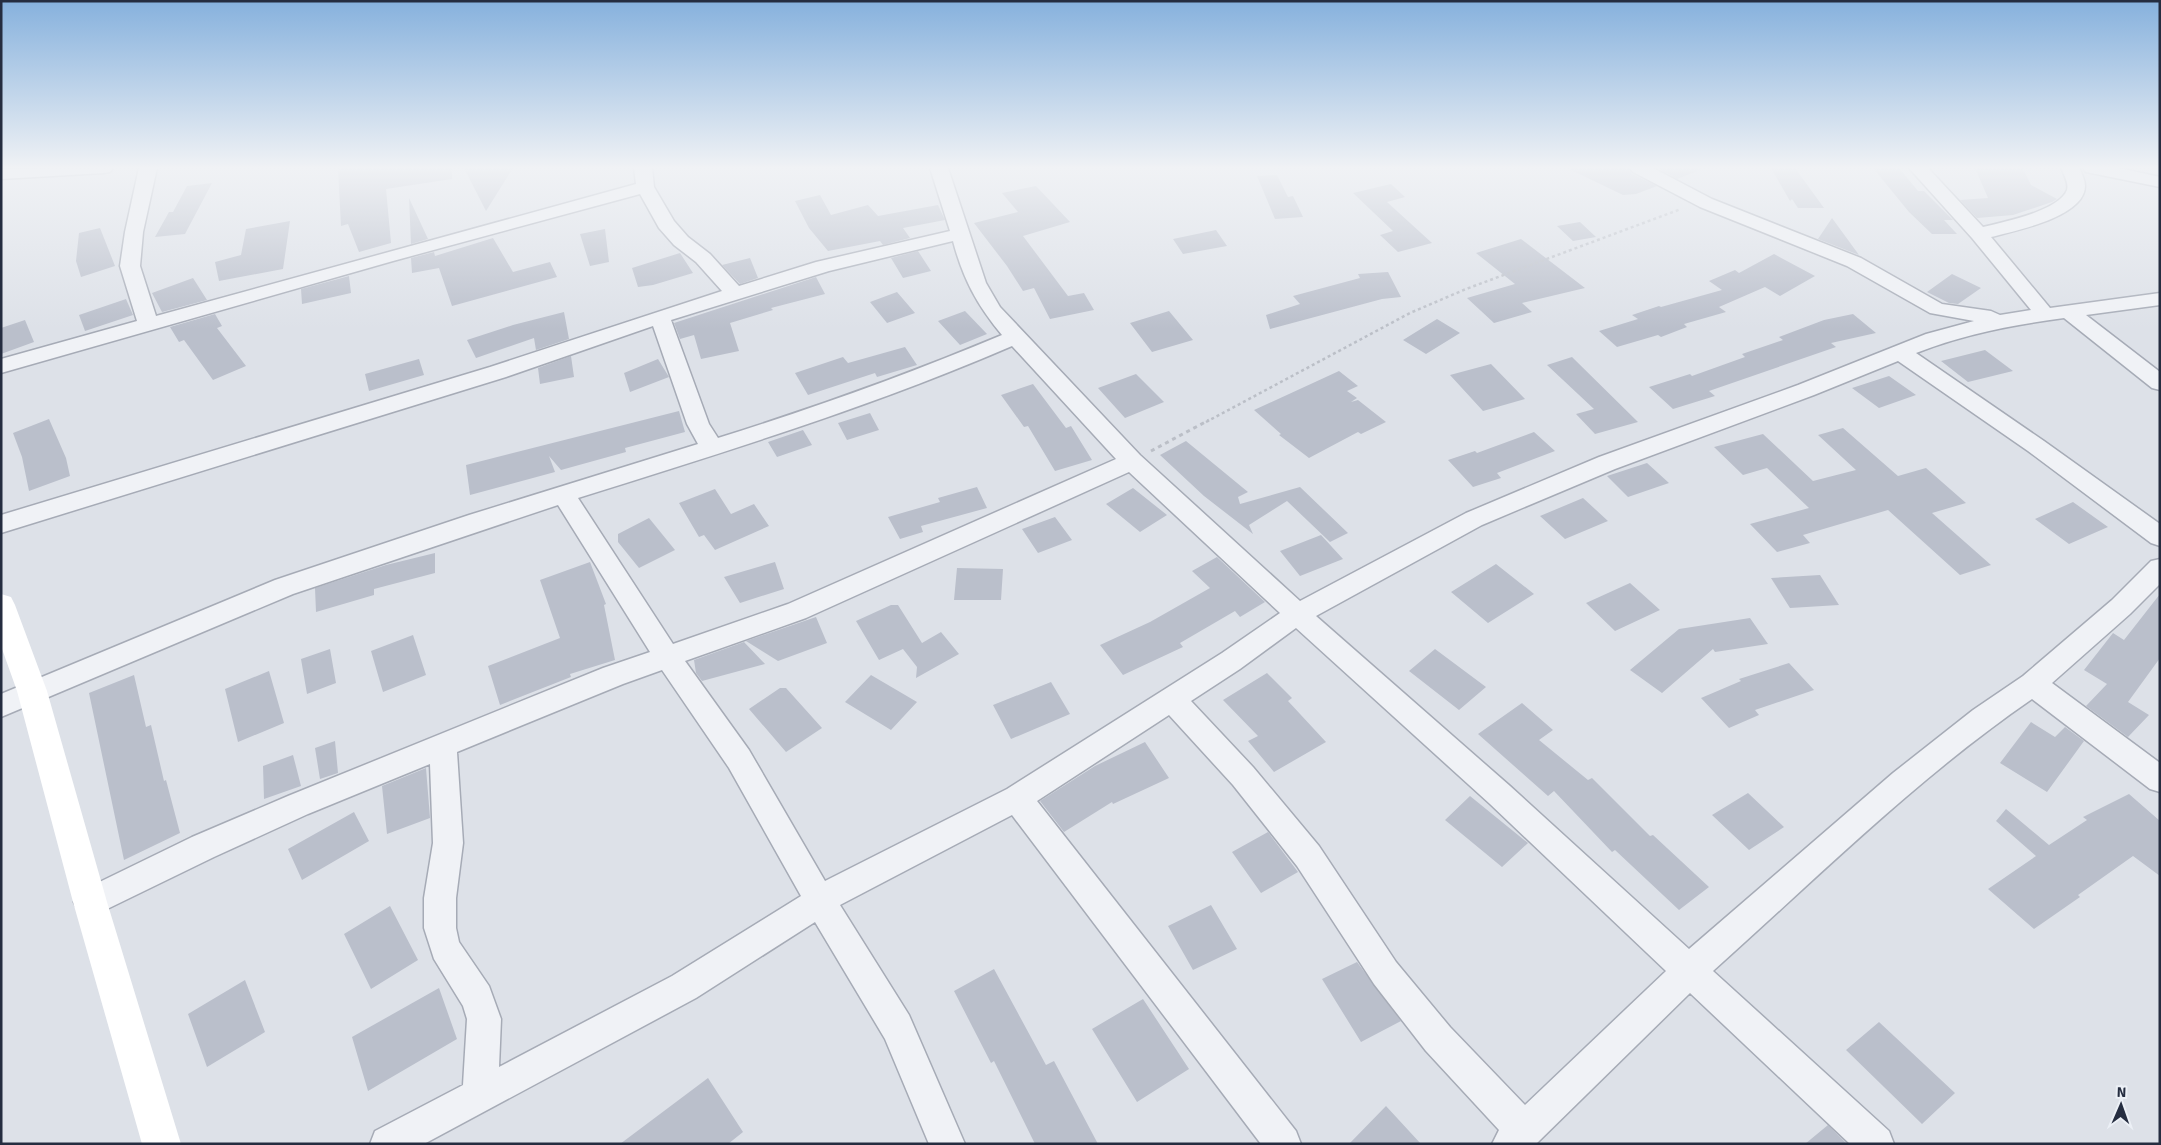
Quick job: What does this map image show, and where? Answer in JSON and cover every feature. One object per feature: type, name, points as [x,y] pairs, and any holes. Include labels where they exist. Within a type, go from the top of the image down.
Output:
[{"type":"main road","points":[[1,605],[32,691],[90,902],[162,1144]]},
{"type":"street","points":[[136,221],[130,266],[148,324]]},
{"type":"street","points":[[1,366],[496,221]]},
{"type":"street","points":[[665,221],[681,241],[702,258],[736,294]]},
{"type":"street","points":[[957,221],[976,283],[992,310],[1132,461],[1297,614],[1500,795],[1876,1144]]},
{"type":"street","points":[[1752,221],[1854,262],[1937,308],[1955,313],[2012,319]]},
{"type":"street","points":[[1967,221],[2056,313],[2160,383]]},
{"type":"street","points":[[1979,234],[2022,221]]},
{"type":"street","points":[[1,524],[498,372],[660,317],[823,266],[961,234]]},
{"type":"street","points":[[388,1144],[684,987],[839,889],[1017,798],[1231,661],[1297,614],[1474,519],[1607,463],[1806,390],[1900,352],[1981,325],[2160,299]]},
{"type":"street","points":[[660,317],[698,424],[712,448]]},
{"type":"street","points":[[1,706],[32,691],[284,587],[564,494],[782,426],[950,365],[1015,337]]},
{"type":"street","points":[[1900,352],[2036,446],[2160,537]]},
{"type":"street","points":[[90,902],[203,847],[612,676],[797,611],[1132,461]]},
{"type":"street","points":[[564,494],[668,656],[739,759],[820,901],[897,1027],[947,1144]]},
{"type":"street","points":[[1172,699],[1243,776],[1308,856],[1385,973],[1517,1137],[1690,970],[1903,782],[1983,718],[2033,684],[2121,607],[2160,568]]},
{"type":"street","points":[[2033,684],[2160,780]]},
{"type":"street","points":[[442,747],[448,843],[440,898],[440,928],[445,948],[477,998],[484,1019],[480,1095]]},
{"type":"street","points":[[1017,798],[1283,1144]]},
{"type":"path","points":[[1132,461],[1410,313],[1466,289],[1647,221]]},
{"type":"building","points":[[164,221],[192,221],[185,234],[155,237]]},
{"type":"building","points":[[290,221],[283,269],[219,281],[215,262],[241,255],[246,229]]},
{"type":"building","points":[[341,221],[389,221],[391,243],[359,252],[348,224],[341,226]]},
{"type":"building","points":[[410,221],[420,221],[428,239],[411,244]]},
{"type":"building","points":[[806,221],[937,221],[903,228],[910,238],[883,245],[880,241],[828,251]]},
{"type":"building","points":[[1069,221],[1023,236],[1068,296],[1084,293],[1094,310],[1050,319],[1034,288],[1023,291],[1007,266],[974,223]]},
{"type":"building","points":[[1383,221],[1408,221],[1432,243],[1398,252],[1380,235],[1393,231]]},
{"type":"building","points":[[1830,221],[1835,221],[1859,255],[1818,239]]},
{"type":"building","points":[[1919,221],[1945,221],[1957,234],[1932,234]]},
{"type":"building","points":[[1580,222],[1596,237],[1573,241],[1557,226]]},
{"type":"building","points":[[100,228],[115,266],[81,277],[76,261],[79,233]]},
{"type":"building","points":[[605,229],[609,262],[590,266],[580,234]]},
{"type":"building","points":[[1216,230],[1227,246],[1183,254],[1173,239]]},
{"type":"building","points":[[493,238],[513,272],[550,262],[557,277],[452,306],[439,268],[412,273],[411,258],[434,252],[435,256]]},
{"type":"building","points":[[1521,239],[1585,288],[1522,303],[1532,312],[1494,323],[1467,298],[1515,284],[1476,253]]},
{"type":"building","points":[[918,251],[931,271],[903,278],[891,258]]},
{"type":"building","points":[[680,253],[693,273],[653,285],[638,287],[632,268]]},
{"type":"building","points":[[1774,254],[1815,276],[1780,296],[1765,287],[1719,307],[1726,312],[1684,324],[1687,327],[1661,337],[1658,335],[1617,347],[1599,331],[1638,319],[1632,315],[1659,306],[1722,290],[1709,281],[1735,270],[1739,273]]},
{"type":"building","points":[[750,258],[758,278],[740,284],[722,265]]},
{"type":"building","points":[[1388,272],[1401,297],[1382,299],[1270,329],[1266,315],[1300,304],[1293,296],[1360,278],[1358,274]]},
{"type":"building","points":[[1952,274],[1981,288],[1958,304],[1949,303],[1927,292]]},
{"type":"building","points":[[349,276],[351,293],[302,304],[301,289]]},
{"type":"building","points":[[816,277],[825,294],[771,308],[773,310],[730,323],[739,351],[701,359],[694,335],[680,339],[674,323]]},
{"type":"building","points":[[193,278],[207,300],[162,312],[152,293]]},
{"type":"building","points":[[897,292],[915,313],[887,323],[870,302]]},
{"type":"building","points":[[126,299],[133,315],[85,331],[79,315]]},
{"type":"building","points":[[965,311],[987,334],[960,345],[938,321]]},
{"type":"building","points":[[1169,311],[1193,340],[1152,352],[1130,323]]},
{"type":"building","points":[[564,312],[569,339],[536,350],[534,338],[476,358],[467,340],[513,325]]},
{"type":"building","points":[[215,314],[222,326],[217,328],[246,366],[213,380],[184,340],[179,342],[170,327]]},
{"type":"building","points":[[1853,314],[1876,333],[1831,343],[1836,347],[1709,391],[1715,396],[1673,409],[1649,387],[1690,374],[1692,376],[1745,357],[1742,354],[1783,340],[1779,337],[1824,320]]},
{"type":"building","points":[[1437,319],[1460,333],[1426,354],[1403,340]]},
{"type":"building","points":[[25,320],[34,342],[1,354],[1,328]]},
{"type":"building","points":[[905,347],[917,365],[877,377],[875,373],[808,395],[795,373],[843,357],[848,363]]},
{"type":"building","points":[[1985,350],[2013,371],[1968,382],[1941,361]]},
{"type":"building","points":[[571,356],[574,377],[540,384],[538,368]]},
{"type":"building","points":[[1572,357],[1638,422],[1595,434],[1576,414],[1594,409],[1547,365]]},
{"type":"building","points":[[419,359],[424,375],[369,391],[365,374]]},
{"type":"building","points":[[658,359],[669,377],[630,392],[624,373]]},
{"type":"building","points":[[1491,364],[1525,399],[1483,411],[1450,375]]},
{"type":"building","points":[[1339,371],[1358,386],[1347,391],[1357,398],[1351,402],[1358,400],[1386,422],[1361,434],[1358,432],[1309,458],[1279,435],[1281,434],[1254,410]]},
{"type":"building","points":[[1136,374],[1164,402],[1125,418],[1098,388]]},
{"type":"building","points":[[1889,376],[1916,395],[1879,408],[1852,388]]},
{"type":"building","points":[[1033,384],[1066,428],[1071,426],[1092,460],[1055,471],[1028,426],[1024,427],[1001,395]]},
{"type":"building","points":[[679,411],[685,432],[625,448],[626,452],[561,470],[549,456],[555,472],[470,495],[466,465]]},
{"type":"building","points":[[870,413],[879,430],[847,440],[838,423]]},
{"type":"building","points":[[49,419],[66,458],[70,476],[29,491],[22,457],[13,433]]},
{"type":"building","points":[[1843,428],[1898,476],[1926,468],[1966,503],[1932,513],[1991,565],[1960,575],[1888,510],[1803,535],[1810,543],[1777,552],[1750,524],[1809,508],[1767,468],[1743,475],[1714,447],[1763,434],[1813,481],[1856,470],[1818,435]]},
{"type":"building","points":[[803,430],[812,445],[777,457],[768,442]]},
{"type":"building","points":[[1534,432],[1555,451],[1497,473],[1501,478],[1473,487],[1448,460],[1475,451],[1477,453]]},
{"type":"building","points":[[1186,441],[1248,492],[1238,497],[1240,504],[1300,487],[1348,533],[1330,542],[1287,501],[1249,525],[1253,534],[1204,496],[1160,455]]},
{"type":"building","points":[[1647,463],[1669,483],[1628,497],[1607,476]]},
{"type":"building","points":[[977,487],[987,508],[921,526],[923,532],[900,539],[888,517],[940,502],[938,498]]},
{"type":"building","points":[[1133,488],[1167,515],[1140,532],[1106,504]]},
{"type":"building","points":[[715,489],[731,514],[754,504],[769,526],[715,550],[704,535],[699,537],[679,503]]},
{"type":"building","points":[[1583,498],[1608,521],[1565,539],[1540,516]]},
{"type":"building","points":[[2073,502],[2108,527],[2069,544],[2035,519]]},
{"type":"building","points":[[1055,517],[1072,540],[1038,553],[1022,529]]},
{"type":"building","points":[[649,518],[675,550],[639,568],[618,542],[618,534]]},
{"type":"building","points":[[1321,535],[1343,559],[1300,576],[1280,551]]},
{"type":"building","points":[[435,553],[435,573],[374,589],[374,595],[316,612],[315,588],[386,565]]},
{"type":"building","points":[[1217,557],[1265,602],[1240,617],[1235,611],[1180,643],[1183,647],[1123,675],[1100,645],[1150,622],[1210,588],[1192,571]]},
{"type":"building","points":[[590,562],[606,604],[604,605],[615,660],[570,674],[571,677],[500,705],[488,666],[560,638],[540,580]]},
{"type":"building","points":[[775,562],[784,589],[740,603],[724,577]]},
{"type":"building","points":[[1496,564],[1534,594],[1488,623],[1451,592]]},
{"type":"building","points":[[957,568],[1003,569],[1001,600],[954,600]]},
{"type":"building","points":[[1820,575],[1839,605],[1790,608],[1771,578]]},
{"type":"building","points":[[1630,583],[1660,610],[1615,631],[1586,603]]},
{"type":"building","points":[[2160,594],[2160,658],[2128,702],[2149,715],[2128,737],[2086,706],[2107,684],[2084,670],[2113,633],[2124,640]]},
{"type":"building","points":[[891,605],[898,605],[922,643],[941,632],[959,654],[916,678],[917,667],[903,649],[879,660],[856,621]]},
{"type":"building","points":[[816,617],[827,643],[778,661],[746,641]]},
{"type":"building","points":[[1750,618],[1768,644],[1715,652],[1713,649],[1662,693],[1630,670],[1679,629]]},
{"type":"building","points":[[413,635],[426,675],[383,692],[371,651]]},
{"type":"building","points":[[744,642],[765,664],[702,681],[696,673],[694,660]]},
{"type":"building","points":[[330,649],[336,683],[307,694],[301,659]]},
{"type":"building","points":[[1435,649],[1486,687],[1459,710],[1409,671]]},
{"type":"building","points":[[1789,663],[1814,690],[1755,710],[1759,715],[1729,728],[1701,698],[1741,681],[1739,679]]},
{"type":"building","points":[[269,671],[284,723],[238,742],[225,689]]},
{"type":"building","points":[[1267,673],[1292,698],[1288,701],[1326,742],[1274,772],[1248,741],[1258,736],[1223,700]]},
{"type":"building","points":[[134,675],[146,727],[151,725],[164,781],[166,780],[180,833],[124,860],[89,693]]},
{"type":"building","points":[[871,675],[917,702],[891,730],[845,702]]},
{"type":"building","points":[[1051,682],[1070,714],[1011,739],[993,705]]},
{"type":"building","points":[[780,688],[786,688],[822,728],[786,752],[749,709]]},
{"type":"building","points":[[1522,703],[1553,730],[1539,740],[1588,780],[1592,778],[1650,836],[1653,835],[1709,887],[1679,910],[1615,850],[1612,852],[1554,791],[1548,796],[1478,734]]},
{"type":"building","points":[[2031,722],[2055,737],[2065,727],[2084,741],[2047,792],[2000,763]]},
{"type":"building","points":[[335,741],[338,773],[320,779],[315,748]]},
{"type":"building","points":[[1145,742],[1169,778],[1113,804],[1112,802],[1064,832],[1040,801],[1095,766]]},
{"type":"building","points":[[293,755],[301,786],[264,799],[263,766]]},
{"type":"building","points":[[426,768],[430,818],[387,834],[382,786]]},
{"type":"building","points":[[1748,793],[1784,827],[1749,850],[1712,815]]},
{"type":"building","points":[[2129,794],[2160,821],[2160,876],[2133,856],[2078,895],[2080,897],[2034,929],[1988,889],[2036,856],[1996,821],[2006,809],[2049,845],[2087,820],[2083,817]]},
{"type":"building","points":[[1470,796],[1528,843],[1502,867],[1445,820]]},
{"type":"building","points":[[354,812],[369,841],[302,880],[288,849]]},
{"type":"building","points":[[1268,832],[1298,872],[1261,893],[1232,852]]},
{"type":"building","points":[[1211,905],[1237,949],[1193,970],[1168,926]]},
{"type":"building","points":[[390,906],[418,960],[371,989],[344,934]]},
{"type":"building","points":[[1357,962],[1401,1021],[1361,1042],[1322,979]]},
{"type":"building","points":[[994,969],[1046,1065],[1054,1061],[1098,1144],[1035,1144],[994,1061],[991,1063],[954,991]]},
{"type":"building","points":[[245,980],[265,1032],[207,1067],[188,1014]]},
{"type":"building","points":[[439,988],[457,1039],[368,1091],[352,1037]]},
{"type":"building","points":[[1143,999],[1189,1069],[1137,1102],[1092,1029]]},
{"type":"building","points":[[1879,1022],[1955,1093],[1922,1124],[1846,1050]]},
{"type":"building","points":[[708,1078],[743,1132],[728,1144],[620,1144]]},
{"type":"building","points":[[1386,1106],[1421,1144],[1349,1144]]},
{"type":"building","points":[[1828,1125],[1847,1144],[1805,1144]]}]
